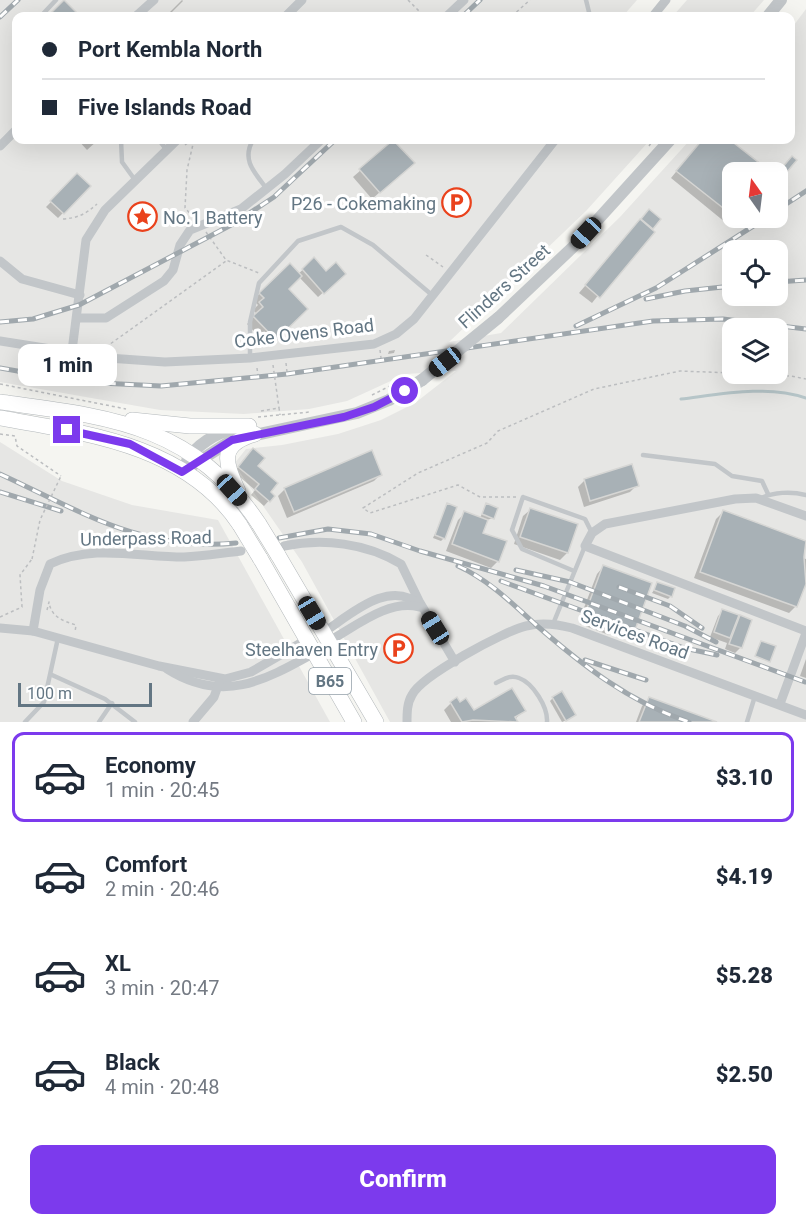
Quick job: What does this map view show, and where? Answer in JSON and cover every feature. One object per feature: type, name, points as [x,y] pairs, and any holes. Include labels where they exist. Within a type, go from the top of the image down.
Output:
[{"type":"main road","name":"B65","points":[[0,402],[102,416],[134,425],[195,457],[243,501],[281,550],[326,637],[376,722]]},
{"type":"main road","points":[[102,416],[190,426],[253,426]]},
{"type":"main road","name":"B65","points":[[0,418],[117,440],[147,451],[211,493],[240,525],[354,722]]},
{"type":"main road","points":[[243,501],[228,467],[228,453],[235,442],[253,426]]},
{"type":"street","points":[[140,12],[154,0]]},
{"type":"street","points":[[290,12],[302,0]]},
{"type":"street","points":[[451,12],[464,0]]},
{"type":"street","points":[[656,12],[666,0]]},
{"type":"street","points":[[771,12],[781,0]]},
{"type":"street","points":[[0,146],[12,134]]},
{"type":"street","points":[[72,351],[86,240],[105,210],[173,144]]},
{"type":"street","points":[[77,318],[106,318],[164,281],[173,270],[182,242],[190,230],[241,209],[267,190],[317,144]]},
{"type":"street","name":"Coke Ovens Road","points":[[0,341],[108,358],[165,362],[250,358],[322,351],[385,340],[405,327],[552,144]]},
{"type":"street","name":"Flinders Street","points":[[195,457],[253,426],[297,425],[357,413],[389,400],[422,380],[498,318],[573,247],[666,144]]},
{"type":"street","points":[[0,261],[22,279],[80,295]]},
{"type":"street","points":[[182,472],[195,457]]},
{"type":"street","points":[[780,704],[806,632],[585,546],[592,533],[605,524],[735,499],[764,497],[806,516]]},
{"type":"street","points":[[281,550],[311,541],[332,542],[393,560],[405,569],[424,610],[455,662]]},
{"type":"street","name":"Underpass Road","points":[[33,631],[50,564],[62,558],[80,555],[139,553],[184,557],[240,551]]},
{"type":"street","points":[[326,637],[374,600],[387,596],[408,598],[424,610]]},
{"type":"street","points":[[326,637],[393,607],[412,606],[424,610]]},
{"type":"street","name":"Services Road","points":[[407,722],[407,711],[412,694],[427,680],[496,637],[517,629],[553,624],[572,628],[806,715]]},
{"type":"street","points":[[0,628],[33,631],[58,637],[159,666],[176,674],[235,687],[260,681],[314,653]]},
{"type":"street","points":[[193,722],[214,697],[220,683],[251,672],[306,640]]},
{"type":"lane","points":[[44,12],[56,0]]},
{"type":"lane","points":[[122,144],[122,162],[135,180]]},
{"type":"lane","points":[[162,144],[167,150]]},
{"type":"lane","points":[[250,144],[248,148],[248,164],[267,190]]},
{"type":"lane","points":[[250,358],[250,322],[259,283],[298,241],[341,227],[373,245],[432,295]]},
{"type":"lane","points":[[643,455],[715,464],[732,476],[762,481],[764,497],[794,492],[806,495]]},
{"type":"lane","points":[[574,571],[522,549],[512,530],[523,497],[585,519],[592,533]]},
{"type":"lane","points":[[553,624],[585,546]]},
{"type":"lane","points":[[26,722],[44,702],[52,675],[58,637]]},
{"type":"lane","points":[[52,675],[112,703],[135,722]]},
{"type":"lane","points":[[496,683],[508,677],[520,678],[540,697],[547,722]]},
{"type":"lane","points":[[747,722],[755,696]]},
{"type":"lane","points":[[99,722],[112,703]]},
{"type":"path","points":[[408,0],[420,12]]},
{"type":"path","points":[[516,12],[530,0]]},
{"type":"path","points":[[644,153],[651,144]]},
{"type":"path","points":[[108,358],[106,347],[226,260]]},
{"type":"path","points":[[380,349],[381,358]]},
{"type":"path","points":[[286,362],[287,372]]},
{"type":"path","points":[[273,365],[280,415]]},
{"type":"path","points":[[257,367],[258,376]]},
{"type":"path","points":[[523,497],[480,497],[458,485],[370,513],[363,508],[418,473],[487,442],[498,430],[594,389],[680,371],[722,373]]},
{"type":"path","points":[[788,376],[806,379]]},
{"type":"path","points":[[0,384],[127,409]]},
{"type":"path","points":[[366,397],[394,384]]},
{"type":"path","points":[[261,411],[279,408]]},
{"type":"path","points":[[253,426],[280,415],[314,411]]},
{"type":"path","points":[[0,434],[15,436],[17,446],[61,476],[40,520],[32,558],[20,575],[22,607]]},
{"type":"path","points":[[0,617],[22,607],[47,610],[49,602],[50,610],[61,621],[76,625],[74,642]]},
{"type":"shaded area","points":[[0,0],[637,0],[626,12],[12,12],[12,144],[646,144],[586,211],[449,342],[501,333],[620,217],[686,144],[795,144],[795,24],[806,9],[806,722],[390,722],[302,562],[234,464],[246,449],[282,445],[338,434],[381,420],[415,403],[456,371],[406,374],[347,401],[309,409],[244,414],[160,410],[0,382]]},
{"type":"shaded area","points":[[687,0],[764,0],[754,12],[676,12]]},
{"type":"shaded area","points":[[0,442],[62,481],[132,505],[218,520],[330,722],[0,722]]},
{"type":"building","points":[[64,0],[76,12],[52,12]]},
{"type":"building","points":[[388,144],[397,144],[415,163],[380,193],[359,169]]},
{"type":"building","points":[[699,144],[735,144],[758,162],[722,162],[722,207],[676,171]]},
{"type":"building","points":[[792,156],[797,160],[788,171],[787,162]]},
{"type":"building","points":[[77,173],[91,186],[64,214],[50,201]]},
{"type":"building","points":[[649,209],[661,219],[653,229],[641,219]]},
{"type":"building","points":[[640,219],[655,232],[600,298],[585,285]]},
{"type":"building","points":[[314,257],[326,271],[336,262],[346,274],[324,294],[302,269]]},
{"type":"building","points":[[290,263],[302,276],[289,289],[308,309],[276,340],[253,316],[263,307],[259,302],[264,298],[259,293]]},
{"type":"building","points":[[253,448],[265,458],[258,466],[278,483],[271,492],[275,496],[270,502],[255,489],[259,484],[238,467]]},
{"type":"building","points":[[372,450],[382,475],[294,512],[284,488]]},
{"type":"building","points":[[632,464],[639,486],[590,501],[584,479]]},
{"type":"building","points":[[447,503],[457,507],[445,539],[435,535]]},
{"type":"building","points":[[486,503],[498,508],[494,519],[482,514]]},
{"type":"building","points":[[530,508],[578,524],[568,553],[520,537]]},
{"type":"building","points":[[723,510],[806,541],[804,557],[806,584],[797,607],[700,572]]},
{"type":"building","points":[[464,511],[488,520],[483,533],[507,541],[499,562],[452,544]]},
{"type":"building","points":[[603,565],[652,583],[635,630],[586,611]]},
{"type":"building","points":[[657,582],[675,588],[672,597],[654,590]]},
{"type":"building","points":[[722,609],[739,615],[730,638],[714,632]]},
{"type":"building","points":[[585,613],[616,625],[613,633],[582,621]]},
{"type":"building","points":[[740,615],[752,620],[742,648],[729,644]]},
{"type":"building","points":[[761,641],[776,646],[770,662],[755,656]]},
{"type":"building","points":[[512,688],[526,711],[515,717],[518,722],[473,720],[462,722],[450,702],[457,697],[460,702],[466,698],[474,710]]},
{"type":"building","points":[[562,691],[576,715],[566,721],[552,697]]},
{"type":"building","points":[[649,697],[701,716],[717,722],[639,722]]},
{"type":"waterway","points":[[681,399],[760,391],[806,398]]},
{"type":"railway","points":[[0,17],[18,0]]},
{"type":"railway","points":[[467,12],[480,0]]},
{"type":"railway","points":[[0,322],[33,319],[79,305],[233,224],[274,197],[331,144]]},
{"type":"railway","points":[[788,203],[806,191]]},
{"type":"railway","points":[[576,326],[656,288],[750,228]]},
{"type":"railway","points":[[788,281],[806,280]]},
{"type":"railway","points":[[646,299],[685,291],[722,287]]},
{"type":"railway","points":[[0,368],[80,382],[161,386],[287,374],[653,321],[723,319],[806,329]]},
{"type":"railway","points":[[0,474],[85,514],[142,535],[202,544],[236,543]]},
{"type":"railway","points":[[0,492],[61,511]]},
{"type":"railway","points":[[279,538],[328,529],[371,534],[420,551],[544,586],[805,682]]},
{"type":"railway","points":[[458,566],[479,577],[570,654],[607,681],[646,704],[689,722]]},
{"type":"railway","points":[[516,570],[570,582],[685,626],[716,642]]},
{"type":"railway","points":[[501,581],[684,648],[717,655]]},
{"type":"railway","points":[[619,587],[670,606],[702,628]]},
{"type":"railway","points":[[585,660],[646,680]]},
{"type":"place","name":"P26 - Cokemaking","points":[[457,203]]},
{"type":"place","name":"No.1 Battery","points":[[142,217]]},
{"type":"place","name":"Steelhaven Entry","points":[[399,649]]},
{"type":"route","points":[[67,430],[130,444],[182,472],[225,442],[243,436],[344,417],[374,407],[405,391]]}]
